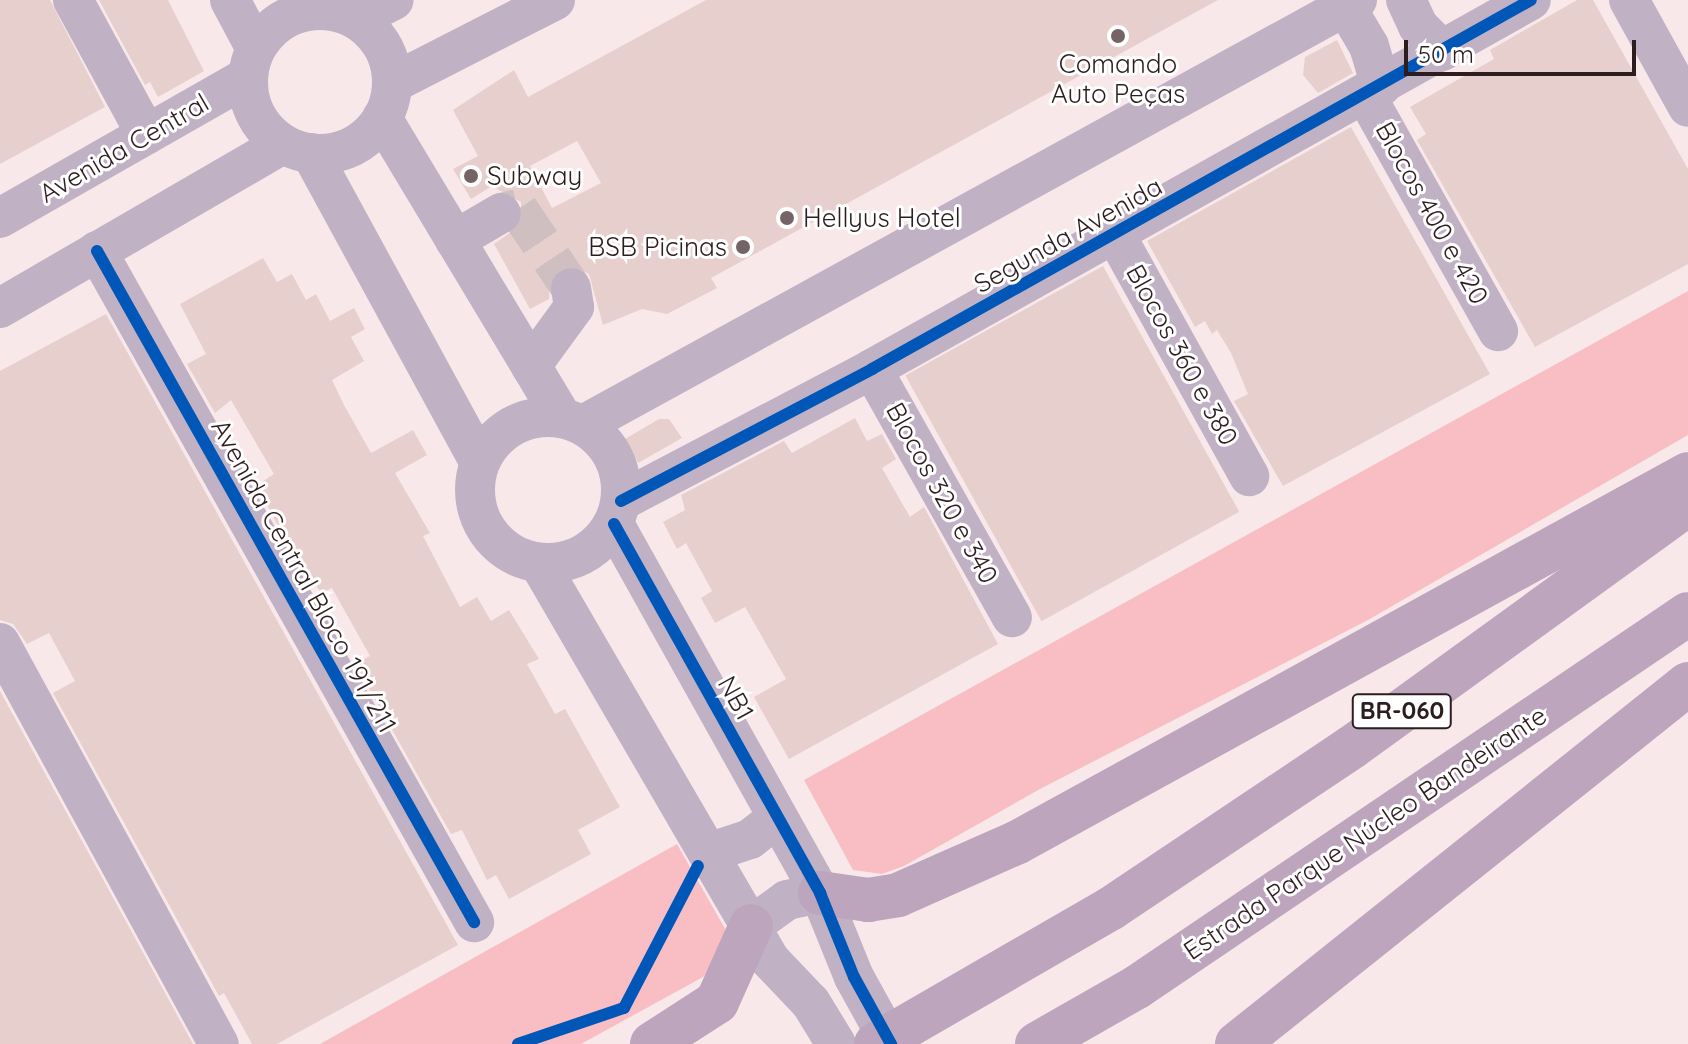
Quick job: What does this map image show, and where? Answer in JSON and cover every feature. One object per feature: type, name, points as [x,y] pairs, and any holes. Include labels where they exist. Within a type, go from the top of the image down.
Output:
[{"type":"highway","points":[[820,893],[868,900],[898,895],[1018,842],[1688,474]]},
{"type":"highway","name":"BR-060","points":[[876,1044],[1110,909],[1352,747],[1688,504]]},
{"type":"highway","name":"Estrada Parque Núcleo Bandeirante","points":[[1037,1044],[1137,987],[1688,614]]},
{"type":"highway","points":[[1237,1044],[1688,684]]},
{"type":"highway","points":[[652,1044],[717,1002],[729,986],[751,926]]},
{"type":"street","points":[[73,0],[146,134]]},
{"type":"street","points":[[230,0],[251,62],[250,103],[263,126],[297,149],[479,461],[476,508],[485,529],[500,546],[539,563],[580,556],[618,512],[614,457],[572,421],[531,366],[455,240],[388,100],[388,58],[376,36],[331,9]]},
{"type":"street","points":[[251,62],[272,27],[295,14],[394,0]]},
{"type":"street","points":[[0,308],[97,251],[297,149],[339,151],[364,139],[388,100],[555,0]]},
{"type":"street","points":[[1406,0],[1418,26],[1443,51]]},
{"type":"street","name":"Segunda Avenida","points":[[618,512],[1531,0]]},
{"type":"street","points":[[1629,0],[1688,107]]},
{"type":"street","points":[[479,461],[513,425],[572,421],[1300,14],[1351,3]]},
{"type":"street","name":"Blocos 400 e 420","points":[[1351,3],[1369,46],[1373,90],[1498,331]]},
{"type":"street","name":"Avenida Central","points":[[0,218],[146,134],[251,62]]},
{"type":"street","points":[[455,240],[501,213]]},
{"type":"street","name":"Blocos 360 e 380","points":[[1115,234],[1249,476]]},
{"type":"street","name":"Avenida Central Bloco 191/211","points":[[97,251],[474,922]]},
{"type":"street","points":[[531,366],[574,307],[571,288]]},
{"type":"street","name":"Blocos 320 e 340","points":[[872,369],[1012,617]]},
{"type":"street","name":"NB1","points":[[618,512],[777,818],[820,893],[854,977],[891,1044]]},
{"type":"street","points":[[539,563],[751,926],[836,1044]]},
{"type":"street","points":[[0,643],[219,1044]]},
{"type":"street","points":[[708,853],[750,839],[777,818]]},
{"type":"street","points":[[751,926],[787,900],[820,893]]},
{"type":"shaded area","points":[[1688,291],[1688,435],[1368,620],[1040,789],[904,866],[882,874],[853,870],[804,780]]},
{"type":"shaded area","points":[[677,844],[728,934],[720,959],[703,977],[581,1044],[320,1044]]},
{"type":"building","points":[[0,0],[50,0],[105,107],[0,164]]},
{"type":"building","points":[[99,0],[168,0],[204,71],[158,97],[150,82],[145,85]]},
{"type":"building","points":[[706,0],[1218,0],[711,278],[717,288],[667,314],[642,309],[603,325],[589,274],[568,265],[550,279],[549,299],[530,309],[494,244],[521,225],[521,202],[492,186],[471,199],[453,169],[478,156],[453,110],[514,70],[528,97]],"holes":[[[577,141],[601,183],[552,208],[530,166]]]},
{"type":"building","points":[[1577,0],[1593,0],[1688,169],[1688,264],[1535,347],[1417,140],[1426,134],[1410,107],[1494,59],[1490,50]]},
{"type":"building","points":[[1337,40],[1353,73],[1318,93],[1303,75],[1305,57]]},
{"type":"building","points":[[1351,127],[1490,374],[1283,486],[1234,401],[1248,394],[1231,353],[1217,330],[1212,334],[1205,321],[1195,327],[1147,241]]},
{"type":"building","points":[[263,258],[277,282],[292,274],[306,300],[316,294],[330,321],[354,308],[365,329],[351,337],[364,361],[332,380],[344,405],[371,453],[413,430],[427,455],[395,473],[430,533],[423,536],[460,607],[477,597],[491,621],[509,610],[539,659],[527,664],[555,714],[565,709],[620,807],[578,830],[591,854],[509,899],[496,875],[487,880],[462,830],[451,834],[355,664],[370,656],[332,588],[321,593],[283,536],[257,485],[274,474],[231,400],[215,413],[187,364],[206,354],[180,304]]},
{"type":"building","points":[[1103,266],[1239,512],[1042,621],[905,376]]},
{"type":"building","points":[[106,314],[458,945],[277,1044],[252,1044],[224,993],[219,996],[53,693],[75,681],[49,633],[27,644],[13,624],[0,620],[0,371]]},
{"type":"building","points":[[855,418],[867,441],[882,434],[896,459],[882,468],[910,517],[924,507],[998,644],[789,759],[754,697],[786,679],[745,607],[715,623],[701,598],[712,591],[686,543],[677,549],[663,522],[685,510],[681,495],[784,441],[792,453]]},
{"type":"building","points":[[659,419],[669,419],[682,438],[638,463],[625,439]]},
{"type":"building","points":[[0,691],[193,1044],[0,1044]]},
{"type":"tunnel","points":[[501,213],[518,209],[571,288]]},
{"type":"cycle path","points":[[621,501],[872,369],[1531,0]]},
{"type":"cycle path","points":[[97,251],[474,922]]},
{"type":"cycle path","points":[[614,524],[820,893],[854,977],[891,1044]]},
{"type":"cycle path","points":[[518,1044],[624,1008],[698,866]]},
{"type":"place","name":"Comando Auto Peças","points":[[1118,36]]},
{"type":"place","name":"Subway","points":[[471,176]]},
{"type":"place","name":"Hellyus Hotel","points":[[787,218]]},
{"type":"place","name":"BSB Picinas","points":[[743,247]]}]
